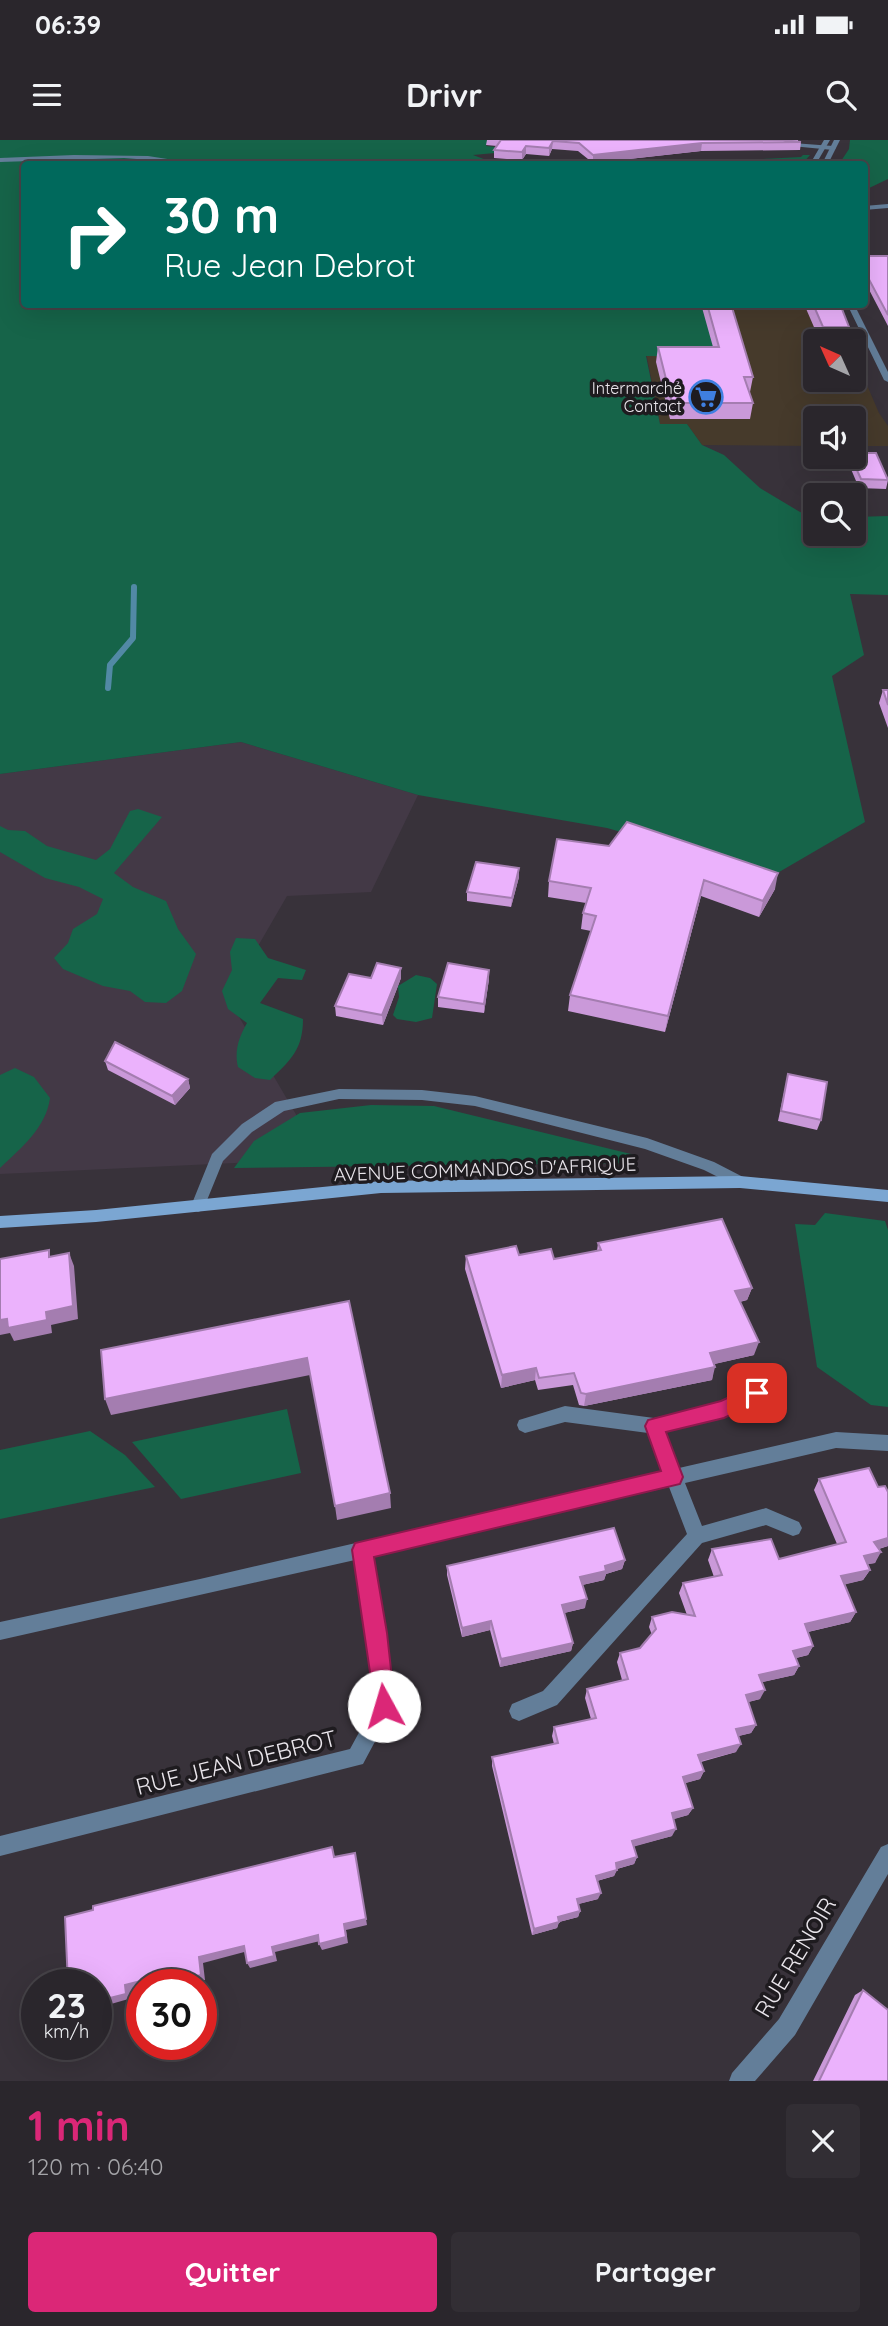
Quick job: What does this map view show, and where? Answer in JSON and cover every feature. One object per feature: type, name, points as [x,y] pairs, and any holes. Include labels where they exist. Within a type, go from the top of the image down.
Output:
[{"type":"main road","name":"AVENUE COMMANDOS D'AFRIQUE","points":[[0,1222],[96,1216],[381,1187],[740,1182],[888,1196]]},
{"type":"street","points":[[827,161],[837,140]]},
{"type":"street","points":[[772,143],[825,143],[834,148]]},
{"type":"street","points":[[815,161],[825,143]]},
{"type":"street","points":[[0,160],[118,155],[179,161]]},
{"type":"street","points":[[868,208],[888,206]]},
{"type":"street","points":[[852,308],[888,380]]},
{"type":"street","points":[[198,1206],[217,1158],[247,1128],[280,1106],[339,1094],[422,1095],[475,1101],[647,1144],[709,1166],[740,1182]]},
{"type":"street","points":[[525,1425],[565,1414],[654,1426],[724,1409],[757,1393]]},
{"type":"street","points":[[654,1426],[697,1536]]},
{"type":"street","points":[[0,1631],[200,1588],[836,1440],[888,1443]]},
{"type":"street","points":[[519,1711],[550,1698],[697,1536],[766,1516],[793,1528]]},
{"type":"street","name":"RUE JEAN DEBROT","points":[[0,1846],[356,1757],[384,1706],[377,1633],[362,1550]]},
{"type":"street","name":"RUE RENOIR","points":[[740,2081],[788,2026],[888,1854]]},
{"type":"shaded area","points":[[638,308],[833,308],[843,329],[803,329],[803,392],[866,392],[866,383],[879,413],[888,426],[888,446],[866,446],[866,406],[803,406],[803,446],[702,445],[687,424],[660,424]]},
{"type":"shaded area","points":[[241,742],[418,795],[371,892],[287,896],[228,998],[322,1159],[0,1174],[0,774]]},
{"type":"green space","points":[[0,140],[491,140],[486,146],[506,148],[495,153],[473,155],[489,161],[21,161],[21,308],[702,308],[726,357],[646,356],[660,424],[687,424],[702,445],[724,455],[760,488],[803,513],[803,546],[866,546],[866,517],[888,516],[888,595],[850,594],[864,655],[832,676],[865,822],[774,875],[607,828],[418,795],[241,742],[0,774]]},
{"type":"green space","points":[[850,140],[888,140],[888,179],[868,189],[868,161],[841,161],[849,149]]},
{"type":"green space","points":[[810,155],[805,161],[726,161]]},
{"type":"green space","points":[[138,809],[162,817],[114,873],[133,887],[166,901],[178,929],[196,954],[182,991],[166,1003],[145,1002],[130,991],[103,986],[63,969],[54,958],[68,943],[73,929],[97,914],[103,899],[79,887],[45,878],[0,852],[0,826],[8,830],[25,831],[47,846],[96,860],[110,849],[130,811]]},
{"type":"green space","points":[[236,938],[255,939],[268,958],[306,970],[302,980],[278,978],[260,1003],[303,1019],[298,1046],[270,1080],[255,1078],[238,1067],[238,1044],[247,1023],[228,1009],[222,991],[232,970],[230,952]]},
{"type":"green space","points":[[416,975],[430,978],[437,984],[432,1018],[416,1022],[397,1019],[393,1015],[399,997],[398,986]]},
{"type":"green space","points":[[15,1068],[34,1077],[50,1098],[48,1109],[38,1128],[0,1168],[0,1075]]},
{"type":"green space","points":[[371,1105],[434,1106],[635,1155],[635,1163],[234,1168],[254,1141],[300,1113]]},
{"type":"green space","points":[[825,1213],[885,1221],[888,1230],[888,1407],[871,1405],[817,1367],[795,1224],[815,1225]]},
{"type":"green space","points":[[287,1409],[301,1473],[181,1499],[132,1442]]},
{"type":"green space","points":[[90,1431],[125,1455],[155,1487],[0,1519],[0,1450]]},
{"type":"building","points":[[501,140],[801,142],[702,143],[593,155],[579,143],[553,141],[549,148],[526,146],[522,152],[494,150]]},
{"type":"building","points":[[868,256],[888,256],[888,315],[868,278]]},
{"type":"building","points":[[708,308],[732,308],[753,377],[744,377],[753,403],[672,403],[658,347],[719,347]]},
{"type":"building","points":[[815,308],[842,308],[849,327],[823,327]]},
{"type":"building","points":[[866,453],[876,453],[888,480],[861,479],[856,469],[866,469]]},
{"type":"building","points":[[883,690],[888,690],[888,705]]},
{"type":"building","points":[[627,822],[778,873],[763,901],[704,880],[668,1016],[570,995],[596,916],[583,913],[591,888],[549,881],[557,839],[609,846]]},
{"type":"building","points":[[476,862],[519,868],[512,898],[467,892]]},
{"type":"building","points":[[377,963],[401,968],[382,1015],[335,1006],[349,974],[371,978]]},
{"type":"building","points":[[448,963],[489,970],[484,1004],[438,997]]},
{"type":"building","points":[[115,1042],[188,1079],[172,1096],[105,1061]]},
{"type":"building","points":[[788,1074],[827,1082],[821,1120],[781,1111]]},
{"type":"building","points":[[722,1219],[752,1288],[735,1291],[759,1342],[710,1353],[715,1367],[586,1394],[581,1393],[574,1373],[539,1378],[536,1368],[502,1375],[466,1256],[516,1246],[519,1255],[551,1249],[554,1259],[601,1250],[598,1243]]},
{"type":"building","points":[[49,1250],[49,1257],[69,1253],[73,1306],[46,1312],[47,1320],[8,1328],[7,1319],[0,1320],[0,1259]]},
{"type":"building","points":[[349,1301],[390,1493],[335,1506],[307,1358],[105,1399],[101,1350]]},
{"type":"building","points":[[869,1468],[878,1487],[885,1486],[888,1492],[888,1538],[874,1542],[881,1552],[864,1556],[870,1570],[841,1576],[856,1612],[805,1624],[813,1646],[793,1651],[799,1666],[759,1675],[765,1690],[746,1695],[756,1725],[736,1729],[741,1744],[698,1755],[704,1771],[683,1777],[693,1808],[672,1813],[676,1829],[632,1841],[637,1857],[616,1863],[617,1870],[596,1876],[601,1893],[577,1899],[580,1911],[558,1917],[559,1922],[534,1929],[492,1757],[558,1743],[554,1727],[596,1718],[587,1689],[628,1679],[620,1653],[640,1648],[656,1629],[652,1617],[672,1612],[695,1616],[683,1583],[722,1575],[712,1549],[771,1539],[779,1559],[846,1542],[819,1479]]},
{"type":"building","points":[[614,1528],[625,1560],[605,1566],[606,1571],[580,1577],[587,1599],[562,1605],[573,1643],[501,1659],[491,1621],[462,1628],[447,1566]]},
{"type":"building","points":[[332,1847],[334,1857],[355,1853],[366,1919],[344,1924],[346,1937],[319,1944],[318,1935],[272,1947],[274,1956],[247,1963],[244,1946],[199,1957],[200,1969],[126,1969],[126,1994],[112,1998],[112,1969],[67,1969],[65,1917],[93,1910],[93,1906]]},
{"type":"building","points":[[863,1990],[888,2010],[888,2081],[819,2081]]},
{"type":"waterway","points":[[108,688],[110,665],[133,638],[134,587]]},
{"type":"place","name":"Intermarché Contact","points":[[706,397]]},
{"type":"route","points":[[384,1706],[377,1633],[362,1550],[673,1477],[654,1426],[724,1409],[757,1393]]}]
